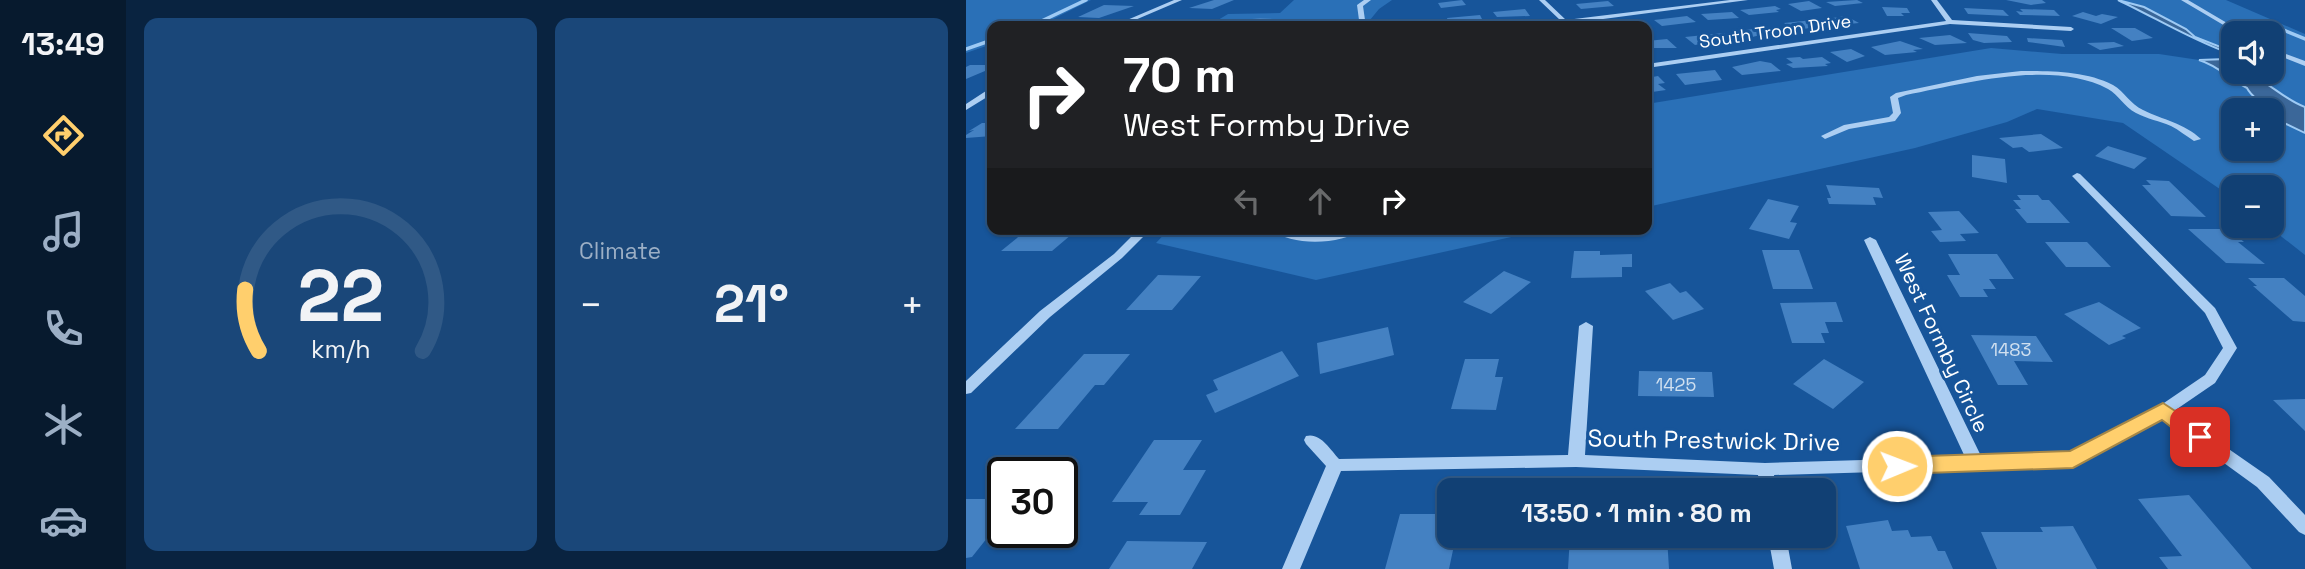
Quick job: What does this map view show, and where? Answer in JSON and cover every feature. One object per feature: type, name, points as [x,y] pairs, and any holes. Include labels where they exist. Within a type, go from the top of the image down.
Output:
[{"type":"street","points":[[1128,21],[1179,0]]},
{"type":"street","points":[[1361,21],[1360,5],[1368,0]]},
{"type":"street","points":[[1542,0],[1564,21]]},
{"type":"street","points":[[1573,21],[1745,0]]},
{"type":"street","points":[[1934,0],[1950,22]]},
{"type":"street","points":[[2184,0],[2221,21]]},
{"type":"street","name":"South Troon Drive","points":[[1652,65],[1950,22],[2071,29]]},
{"type":"street","points":[[2284,56],[2305,64]]},
{"type":"street","points":[[1825,135],[1847,127],[1892,119],[1897,113],[1894,97],[1902,93],[1933,89],[1975,78],[2037,73],[2064,75],[2104,84],[2118,90],[2130,106],[2140,112],[2172,123],[2197,139]]},
{"type":"street","points":[[966,108],[987,94]]},
{"type":"street","name":"South Prestwick Drive","points":[[1335,466],[1576,461],[1765,469],[2073,460],[2163,411],[2210,379],[2230,348],[2210,311],[2077,176]]},
{"type":"street","points":[[966,389],[1045,314],[1118,256],[1140,235]]},
{"type":"street","points":[[1294,235],[1320,238],[1333,235]]},
{"type":"street","name":"West Formby Circle","points":[[1870,240],[1977,464]]},
{"type":"street","points":[[1576,461],[1586,326]]},
{"type":"street","points":[[2163,411],[2263,482],[2305,527]]},
{"type":"street","points":[[1291,569],[1335,466],[1312,440]]},
{"type":"street","points":[[1765,469],[1767,478]]},
{"type":"street","points":[[1779,548],[1783,569]]},
{"type":"shaded area","points":[[966,0],[1091,0],[1049,21],[987,21],[987,46],[966,53]]},
{"type":"shaded area","points":[[1294,0],[1392,0],[1379,9],[1369,21],[1216,21],[1228,14],[1280,13]]},
{"type":"shaded area","points":[[2117,0],[2226,0],[2275,21],[2221,21],[2221,49]]},
{"type":"shaded area","points":[[2118,0],[2144,7],[2186,29],[2195,37],[2221,47],[2221,50]]},
{"type":"shaded area","points":[[2284,25],[2305,34],[2305,255],[2283,238],[2284,175],[2221,175],[2221,190],[2123,123],[2037,109],[2007,122],[1915,148],[1652,206],[1652,103],[1991,48],[2062,54],[2159,54],[2199,60],[2221,59],[2221,84],[2284,84]]},
{"type":"shaded area","points":[[2221,59],[2221,72],[2212,66],[2199,60]]},
{"type":"shaded area","points":[[2241,84],[2266,84],[2305,107],[2305,133],[2284,123],[2284,98],[2256,98]]},
{"type":"shaded area","points":[[1163,235],[1521,235],[1316,280],[1156,243]]},
{"type":"building","points":[[1214,0],[1234,0],[1212,9],[1189,8]]},
{"type":"building","points":[[1462,0],[1466,5],[1441,8],[1438,3]]},
{"type":"building","points":[[1857,0],[1863,3],[1835,6],[1826,2]]},
{"type":"building","points":[[2006,0],[2042,0],[2046,3],[2031,5]]},
{"type":"building","points":[[1608,1],[1614,6],[1581,9],[1576,4]]},
{"type":"building","points":[[1809,1],[1822,8],[1801,11],[1788,4]]},
{"type":"building","points":[[1104,5],[1134,6],[1099,18],[1078,17]]},
{"type":"building","points":[[1775,6],[1781,9],[1776,10],[1779,12],[1749,15],[1740,10]]},
{"type":"building","points":[[1882,7],[1907,8],[1910,13],[1901,13],[1904,16],[1887,16]]},
{"type":"building","points":[[1964,8],[2003,10],[2009,16],[1968,14]]},
{"type":"building","points":[[1525,9],[1530,16],[1497,17],[1493,12]]},
{"type":"building","points":[[2020,9],[2054,10],[2060,16],[2020,15],[2016,11],[2023,12]]},
{"type":"building","points":[[1732,12],[1739,18],[1708,20],[1701,14]]},
{"type":"building","points":[[2083,12],[2096,16],[2102,14],[2118,17],[2101,24],[2072,16]]},
{"type":"building","points":[[1480,15],[1483,21],[1448,21],[1447,18]]},
{"type":"building","points":[[1687,16],[1696,22],[1662,26],[1654,20]]},
{"type":"building","points":[[1846,16],[1859,23],[1838,25],[1819,20]]},
{"type":"building","points":[[1260,18],[1288,20],[1242,21]]},
{"type":"building","points":[[1413,19],[1430,21],[1404,21]]},
{"type":"building","points":[[1813,20],[1823,26],[1790,31],[1783,27],[1790,27],[1784,23]]},
{"type":"building","points":[[1761,28],[1769,33],[1748,38],[1738,31]]},
{"type":"building","points":[[2111,28],[2135,28],[2153,38],[2132,41]]},
{"type":"building","points":[[1724,33],[1731,38],[1695,45],[1685,37]]},
{"type":"building","points":[[1968,33],[2007,36],[2012,42],[1984,43],[1973,40]]},
{"type":"building","points":[[1950,35],[1967,43],[1935,45],[1919,38]]},
{"type":"building","points":[[2027,38],[2062,40],[2065,47],[2028,42]]},
{"type":"building","points":[[1667,39],[1677,48],[1652,48],[1652,40]]},
{"type":"building","points":[[1900,41],[1923,49],[1885,55],[1871,47]]},
{"type":"building","points":[[2114,42],[2124,46],[2100,50],[2087,43]]},
{"type":"building","points":[[1851,49],[1865,56],[1847,62],[1830,52]]},
{"type":"building","points":[[1822,57],[1831,63],[1825,64],[1828,66],[1793,68],[1786,64],[1793,63],[1786,58]]},
{"type":"building","points":[[1760,61],[1771,63],[1781,71],[1742,75],[1732,67]]},
{"type":"building","points":[[987,65],[987,70],[966,79],[966,67]]},
{"type":"building","points":[[1715,70],[1722,80],[1685,85],[1676,74]]},
{"type":"building","points":[[1658,76],[1665,83],[1658,84],[1666,90],[1652,92],[1652,77]]},
{"type":"building","points":[[987,123],[987,136],[966,138],[966,135],[974,130],[969,131]]},
{"type":"building","points":[[2041,134],[2063,148],[2029,152],[2022,147],[2013,148],[1999,138]]},
{"type":"building","points":[[2108,146],[2147,158],[2134,169],[2095,156]]},
{"type":"building","points":[[1972,155],[2005,159],[2007,183],[1972,177]]},
{"type":"building","points":[[2146,180],[2169,181],[2206,217],[2171,216],[2142,185],[2151,185]]},
{"type":"building","points":[[1826,185],[1879,188],[1883,198],[1873,197],[1876,205],[1829,204],[1827,198],[1831,198]]},
{"type":"building","points":[[2017,195],[2038,195],[2042,200],[2049,200],[2070,223],[2027,223],[2015,209],[2021,209],[2013,200],[2021,200]]},
{"type":"building","points":[[1768,199],[1799,206],[1790,222],[1797,223],[1789,239],[1749,229]]},
{"type":"building","points":[[1959,211],[1979,233],[1960,234],[1966,241],[1940,242],[1931,231],[1942,230],[1928,212]]},
{"type":"building","points":[[2188,229],[2221,229],[2221,238],[2239,238],[2244,242],[2238,242],[2265,264],[2226,263]]},
{"type":"building","points":[[1021,235],[1071,235],[1052,251],[1001,251]]},
{"type":"building","points":[[2045,242],[2087,242],[2111,267],[2066,267]]},
{"type":"building","points":[[1762,250],[1799,250],[1813,289],[1773,289]]},
{"type":"building","points":[[1574,251],[1600,251],[1600,255],[1632,254],[1632,267],[1622,267],[1622,277],[1571,278]]},
{"type":"building","points":[[1948,254],[1997,254],[2014,279],[1989,279],[1996,289],[1983,289],[1988,297],[1960,297],[1947,275],[1960,275]]},
{"type":"building","points":[[1504,271],[1531,282],[1491,314],[1463,302]]},
{"type":"building","points":[[1158,275],[1201,276],[1172,310],[1126,310]]},
{"type":"building","points":[[2248,278],[2284,278],[2305,296],[2305,322],[2293,321],[2253,286],[2257,286]]},
{"type":"building","points":[[1670,283],[1680,293],[1686,291],[1704,309],[1673,320],[1645,291]]},
{"type":"building","points":[[1836,302],[1843,322],[1825,322],[1829,333],[1821,333],[1825,343],[1792,343],[1780,303]]},
{"type":"building","points":[[2099,302],[2141,328],[2109,345],[2064,314]]},
{"type":"building","points":[[1388,327],[1394,355],[1320,374],[1317,343]]},
{"type":"building","points":[[1971,335],[2036,336],[2053,362],[2014,361],[2028,385],[1998,385]]},
{"type":"building","points":[[1282,351],[1299,376],[1215,413],[1206,395],[1218,390],[1213,380]]},
{"type":"building","points":[[1084,354],[1130,354],[1104,385],[1095,385],[1058,429],[1015,429]]},
{"type":"building","points":[[1465,359],[1499,359],[1495,377],[1503,377],[1496,410],[1451,409]]},
{"type":"building","points":[[1824,359],[1864,382],[1833,409],[1793,384]]},
{"type":"building","points":[[1639,371],[1712,372],[1714,397],[1638,396]]},
{"type":"building","points":[[2305,399],[2305,431],[2273,400]]},
{"type":"building","points":[[1154,440],[1202,440],[1183,470],[1206,470],[1180,515],[1139,515],[1148,502],[1112,502]]},
{"type":"building","points":[[2189,495],[2252,569],[2168,569],[2159,557],[2182,556],[2138,499]]},
{"type":"building","points":[[966,499],[987,499],[987,538],[972,557],[966,558]]},
{"type":"building","points":[[1400,514],[1437,514],[1437,548],[1453,548],[1449,569],[1385,569]]},
{"type":"building","points":[[1888,520],[1892,531],[1908,530],[1911,537],[1931,536],[1938,551],[1945,551],[1953,569],[1860,569],[1846,526]]},
{"type":"building","points":[[2073,526],[2097,569],[1997,569],[1981,532],[2043,532],[2040,527]]},
{"type":"building","points":[[1127,541],[1207,542],[1192,569],[1109,569]]},
{"type":"building","points":[[1569,548],[1668,548],[1669,569],[1568,569]]},
{"type":"waterway","points":[[1042,21],[1086,0]]},
{"type":"waterway","points":[[2284,30],[2305,39]]},
{"type":"waterway","points":[[966,49],[987,42]]},
{"type":"route","points":[[1897,466],[2073,460],[2163,411],[2200,437]]}]
